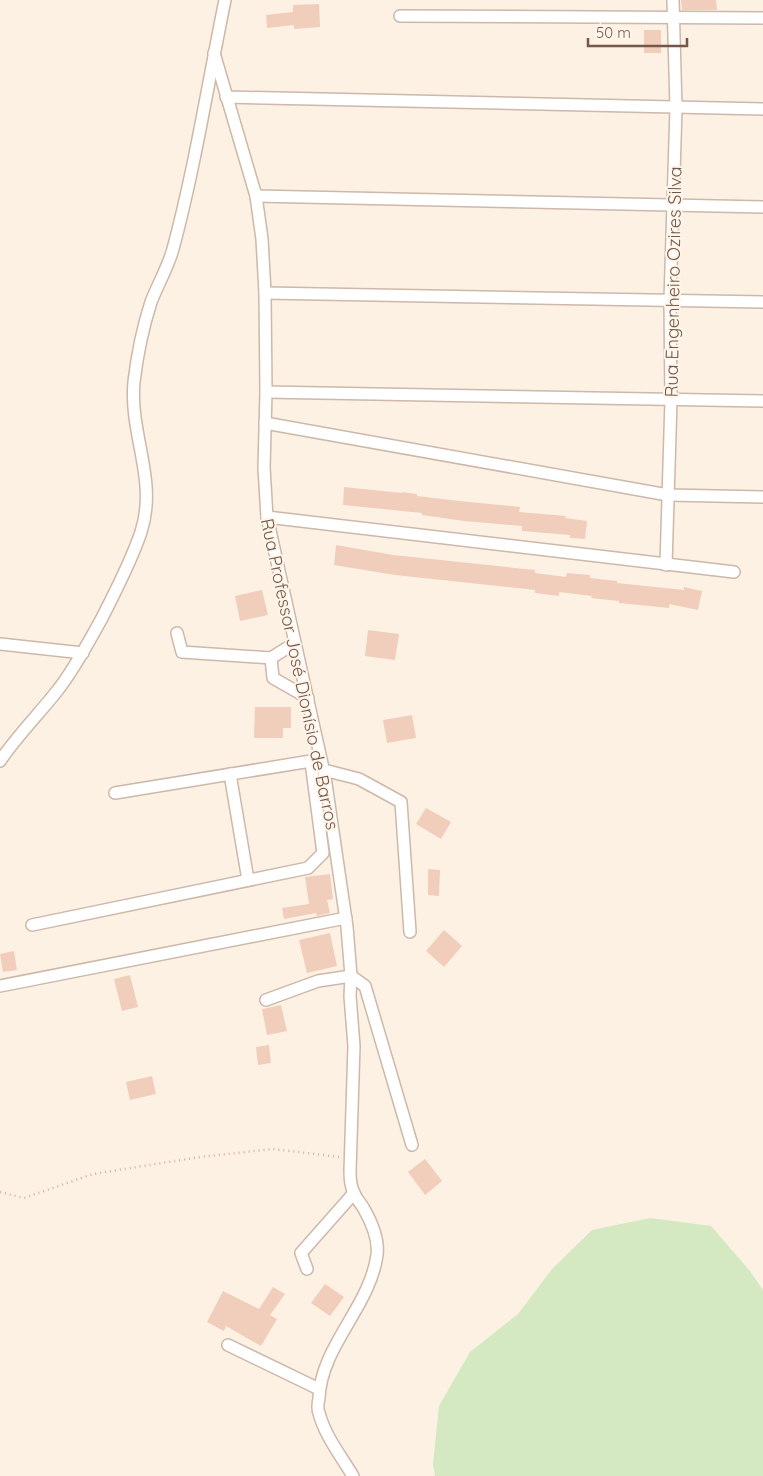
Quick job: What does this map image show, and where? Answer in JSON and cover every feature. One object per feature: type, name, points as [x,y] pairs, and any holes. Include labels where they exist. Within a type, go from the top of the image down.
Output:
[{"type":"street","name":"Rua Professor José Dionísio de Barros","points":[[225,0],[214,53],[256,196],[262,239],[265,293],[266,392],[264,468],[267,517],[308,698],[346,918],[351,976],[350,996],[354,1062],[350,1171],[354,1193],[368,1216],[377,1241],[375,1268],[356,1311],[325,1366],[319,1389],[318,1412],[329,1437],[353,1476]]},
{"type":"street","name":"Rua Engenheiro Ozires Silva","points":[[666,565],[671,400],[670,301],[676,108],[673,0]]},
{"type":"street","points":[[400,16],[763,18]]},
{"type":"street","points":[[0,761],[13,741],[56,692],[83,653],[121,581],[141,532],[147,507],[147,481],[134,410],[134,383],[151,302],[172,252],[182,212],[214,53]]},
{"type":"street","points":[[226,97],[763,109]]},
{"type":"street","points":[[256,196],[763,207]]},
{"type":"street","points":[[265,293],[763,302]]},
{"type":"street","points":[[266,392],[763,401]]},
{"type":"street","points":[[264,423],[668,495],[763,497]]},
{"type":"street","points":[[267,517],[734,572]]},
{"type":"street","points":[[177,633],[182,652],[271,658],[295,643]]},
{"type":"street","points":[[0,644],[83,653]]},
{"type":"street","points":[[271,658],[274,678],[308,698]]},
{"type":"street","points":[[32,925],[308,868],[323,853],[319,764]]},
{"type":"street","points":[[115,793],[230,774],[319,764],[359,779],[401,802],[410,932]]},
{"type":"street","points":[[230,774],[248,880]]},
{"type":"street","points":[[0,986],[346,918]]},
{"type":"street","points":[[266,1000],[318,981],[351,976],[365,986],[412,1145]]},
{"type":"street","points":[[307,1270],[301,1253],[354,1193]]},
{"type":"street","points":[[228,1345],[319,1389]]},
{"type":"path","points":[[0,1192],[24,1198],[93,1174],[200,1157],[273,1149],[350,1158]]},
{"type":"green space","points":[[650,1218],[711,1226],[750,1271],[763,1290],[763,1476],[435,1476],[433,1464],[439,1406],[470,1352],[518,1314],[552,1269],[592,1230]]},
{"type":"building","points":[[681,0],[716,0],[717,10],[682,10]]},
{"type":"building","points":[[319,4],[320,27],[294,29],[294,25],[267,28],[266,15],[293,12],[293,5]]},
{"type":"building","points":[[644,30],[661,30],[661,53],[644,53]]},
{"type":"building","points":[[344,487],[402,492],[417,494],[417,496],[520,507],[519,512],[566,516],[565,518],[587,521],[585,539],[570,538],[570,535],[522,531],[522,526],[464,521],[422,515],[422,513],[343,505]]},
{"type":"building","points":[[336,545],[393,555],[535,570],[535,573],[566,577],[567,573],[590,575],[590,578],[617,581],[617,583],[684,590],[684,587],[702,591],[698,610],[669,604],[669,608],[619,603],[619,601],[591,598],[592,596],[559,592],[559,596],[535,593],[535,590],[395,575],[334,565]]},
{"type":"building","points":[[262,590],[268,615],[240,621],[235,596]]},
{"type":"building","points":[[368,630],[399,634],[395,660],[365,656]]},
{"type":"building","points":[[255,707],[291,707],[291,728],[283,728],[283,738],[254,738]]},
{"type":"building","points":[[412,715],[416,738],[387,743],[383,720]]},
{"type":"building","points":[[426,808],[451,822],[441,839],[416,824]]},
{"type":"building","points":[[428,869],[440,870],[439,896],[428,895]]},
{"type":"building","points":[[330,874],[333,899],[327,900],[330,913],[317,916],[316,913],[284,919],[282,908],[309,904],[305,877]]},
{"type":"building","points":[[444,930],[462,946],[444,967],[426,951]]},
{"type":"building","points":[[330,933],[337,966],[307,973],[299,940]]},
{"type":"building","points":[[14,951],[17,970],[3,972],[0,954]]},
{"type":"building","points":[[130,975],[138,1007],[122,1011],[114,979]]},
{"type":"building","points":[[281,1005],[287,1031],[267,1035],[262,1009]]},
{"type":"building","points":[[269,1045],[271,1063],[258,1065],[256,1047]]},
{"type":"building","points":[[152,1076],[156,1094],[130,1100],[126,1082]]},
{"type":"building","points":[[425,1159],[442,1181],[425,1195],[408,1172]]},
{"type":"building","points":[[325,1284],[344,1297],[330,1316],[311,1303]]},
{"type":"building","points":[[273,1287],[285,1294],[270,1315],[277,1319],[261,1346],[226,1326],[224,1331],[207,1322],[223,1291],[259,1309]]}]
